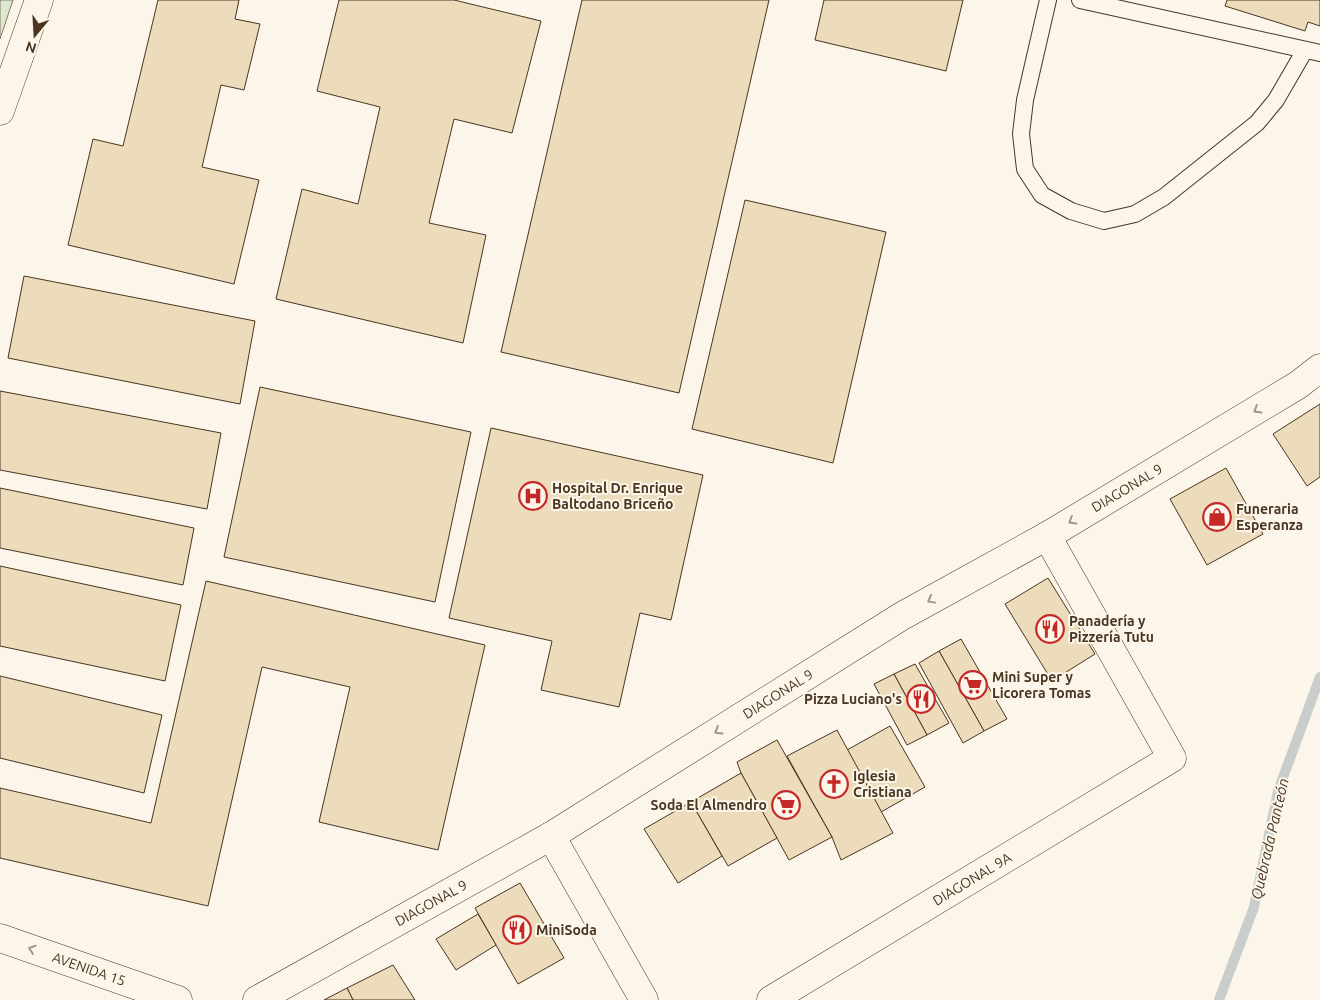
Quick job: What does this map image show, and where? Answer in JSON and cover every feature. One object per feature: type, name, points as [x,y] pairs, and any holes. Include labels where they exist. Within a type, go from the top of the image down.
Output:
[{"type":"street","points":[[0,111],[38,0]]},
{"type":"street","name":"DIAGONAL 9","points":[[1298,385],[1320,354]]},
{"type":"street","name":"DIAGONAL 9","points":[[256,1000],[550,836],[902,616],[1047,536],[1298,385],[1320,368]]},
{"type":"street","name":"DIAGONAL 9A","points":[[771,1000],[1172,758],[1047,536]]},
{"type":"street","points":[[550,836],[644,1000]]},
{"type":"street","name":"AVENIDA 15","points":[[0,938],[178,1000]]},
{"type":"lane","points":[[1048,0],[1025,100],[1021,134],[1025,169],[1042,195],[1070,210],[1104,221],[1135,214],[1164,197],[1257,123],[1312,52],[1080,0]]},
{"type":"green space","points":[[0,0],[13,0],[0,39]]},
{"type":"building","points":[[158,0],[239,0],[235,19],[260,24],[244,90],[221,85],[202,167],[259,180],[234,284],[68,245],[93,139],[123,146]]},
{"type":"building","points":[[339,0],[454,0],[541,21],[512,133],[454,119],[429,223],[486,235],[463,343],[276,299],[302,189],[358,204],[380,107],[317,91]]},
{"type":"building","points":[[582,0],[769,0],[679,393],[501,352]]},
{"type":"building","points":[[824,0],[963,0],[946,71],[815,40]]},
{"type":"building","points":[[1227,0],[1320,0],[1320,26],[1308,22],[1305,31],[1225,6]]},
{"type":"building","points":[[745,200],[886,232],[833,463],[692,429]]},
{"type":"building","points":[[24,276],[255,321],[240,404],[8,358]]},
{"type":"building","points":[[260,387],[471,432],[435,602],[224,557]]},
{"type":"building","points":[[0,391],[221,433],[207,509],[0,470]]},
{"type":"building","points":[[1320,404],[1320,477],[1307,486],[1273,434]]},
{"type":"building","points":[[491,428],[703,475],[671,620],[640,613],[619,707],[541,690],[552,641],[449,618]]},
{"type":"building","name":"Funeraria Esperanza","points":[[1226,468],[1263,534],[1207,565],[1170,499]]},
{"type":"building","points":[[0,488],[194,528],[183,585],[0,548]]},
{"type":"building","points":[[0,566],[181,605],[165,681],[0,646]]},
{"type":"building","name":"Panadería y Pizzería Tutu","points":[[1048,578],[1095,654],[1052,681],[1005,604]]},
{"type":"building","points":[[206,581],[485,645],[438,850],[319,822],[350,687],[262,667],[208,906],[0,858],[0,788],[151,823]]},
{"type":"building","name":"Mini Super y Licorera Tomas","points":[[961,639],[1007,719],[984,731],[939,651]]},
{"type":"building","points":[[939,651],[984,731],[963,743],[919,663]]},
{"type":"building","name":"Pizza Luciano's","points":[[915,664],[949,723],[927,735],[894,674]]},
{"type":"building","points":[[894,674],[927,735],[907,745],[874,684]]},
{"type":"building","points":[[0,676],[162,715],[144,793],[0,758]]},
{"type":"building","points":[[890,726],[925,787],[881,812],[847,750]]},
{"type":"building","name":"Iglesia Cristiana","points":[[837,730],[893,833],[841,860],[832,837],[787,756]]},
{"type":"building","name":"Soda El Almendro","points":[[777,740],[832,837],[789,860],[741,773],[737,762]]},
{"type":"building","points":[[741,773],[777,838],[728,866],[691,802]]},
{"type":"building","points":[[691,802],[722,856],[678,883],[644,829]]},
{"type":"building","name":"MiniSoda","points":[[520,883],[564,958],[518,984],[475,908]]},
{"type":"building","points":[[478,914],[496,945],[456,970],[436,939]]},
{"type":"building","points":[[393,965],[415,1000],[353,1000],[347,988]]},
{"type":"building","points":[[347,988],[353,1000],[324,1000]]},
{"type":"waterway","name":"Quebrada Panteón","points":[[1219,1000],[1254,907],[1278,791],[1320,677]]},
{"type":"place","name":"Hospital Dr. Enrique Baltodano Briceño","points":[[533,496]]},
{"type":"place","name":"Funeraria Esperanza","points":[[1217,517]]},
{"type":"place","name":"Panadería y Pizzería Tutu","points":[[1050,629]]},
{"type":"place","name":"Mini Super y Licorera Tomas","points":[[973,685]]},
{"type":"place","name":"Pizza Luciano's","points":[[921,699]]},
{"type":"place","name":"Iglesia Cristiana","points":[[834,784]]},
{"type":"place","name":"Soda El Almendro","points":[[786,805]]},
{"type":"place","name":"MiniSoda","points":[[517,930]]}]
